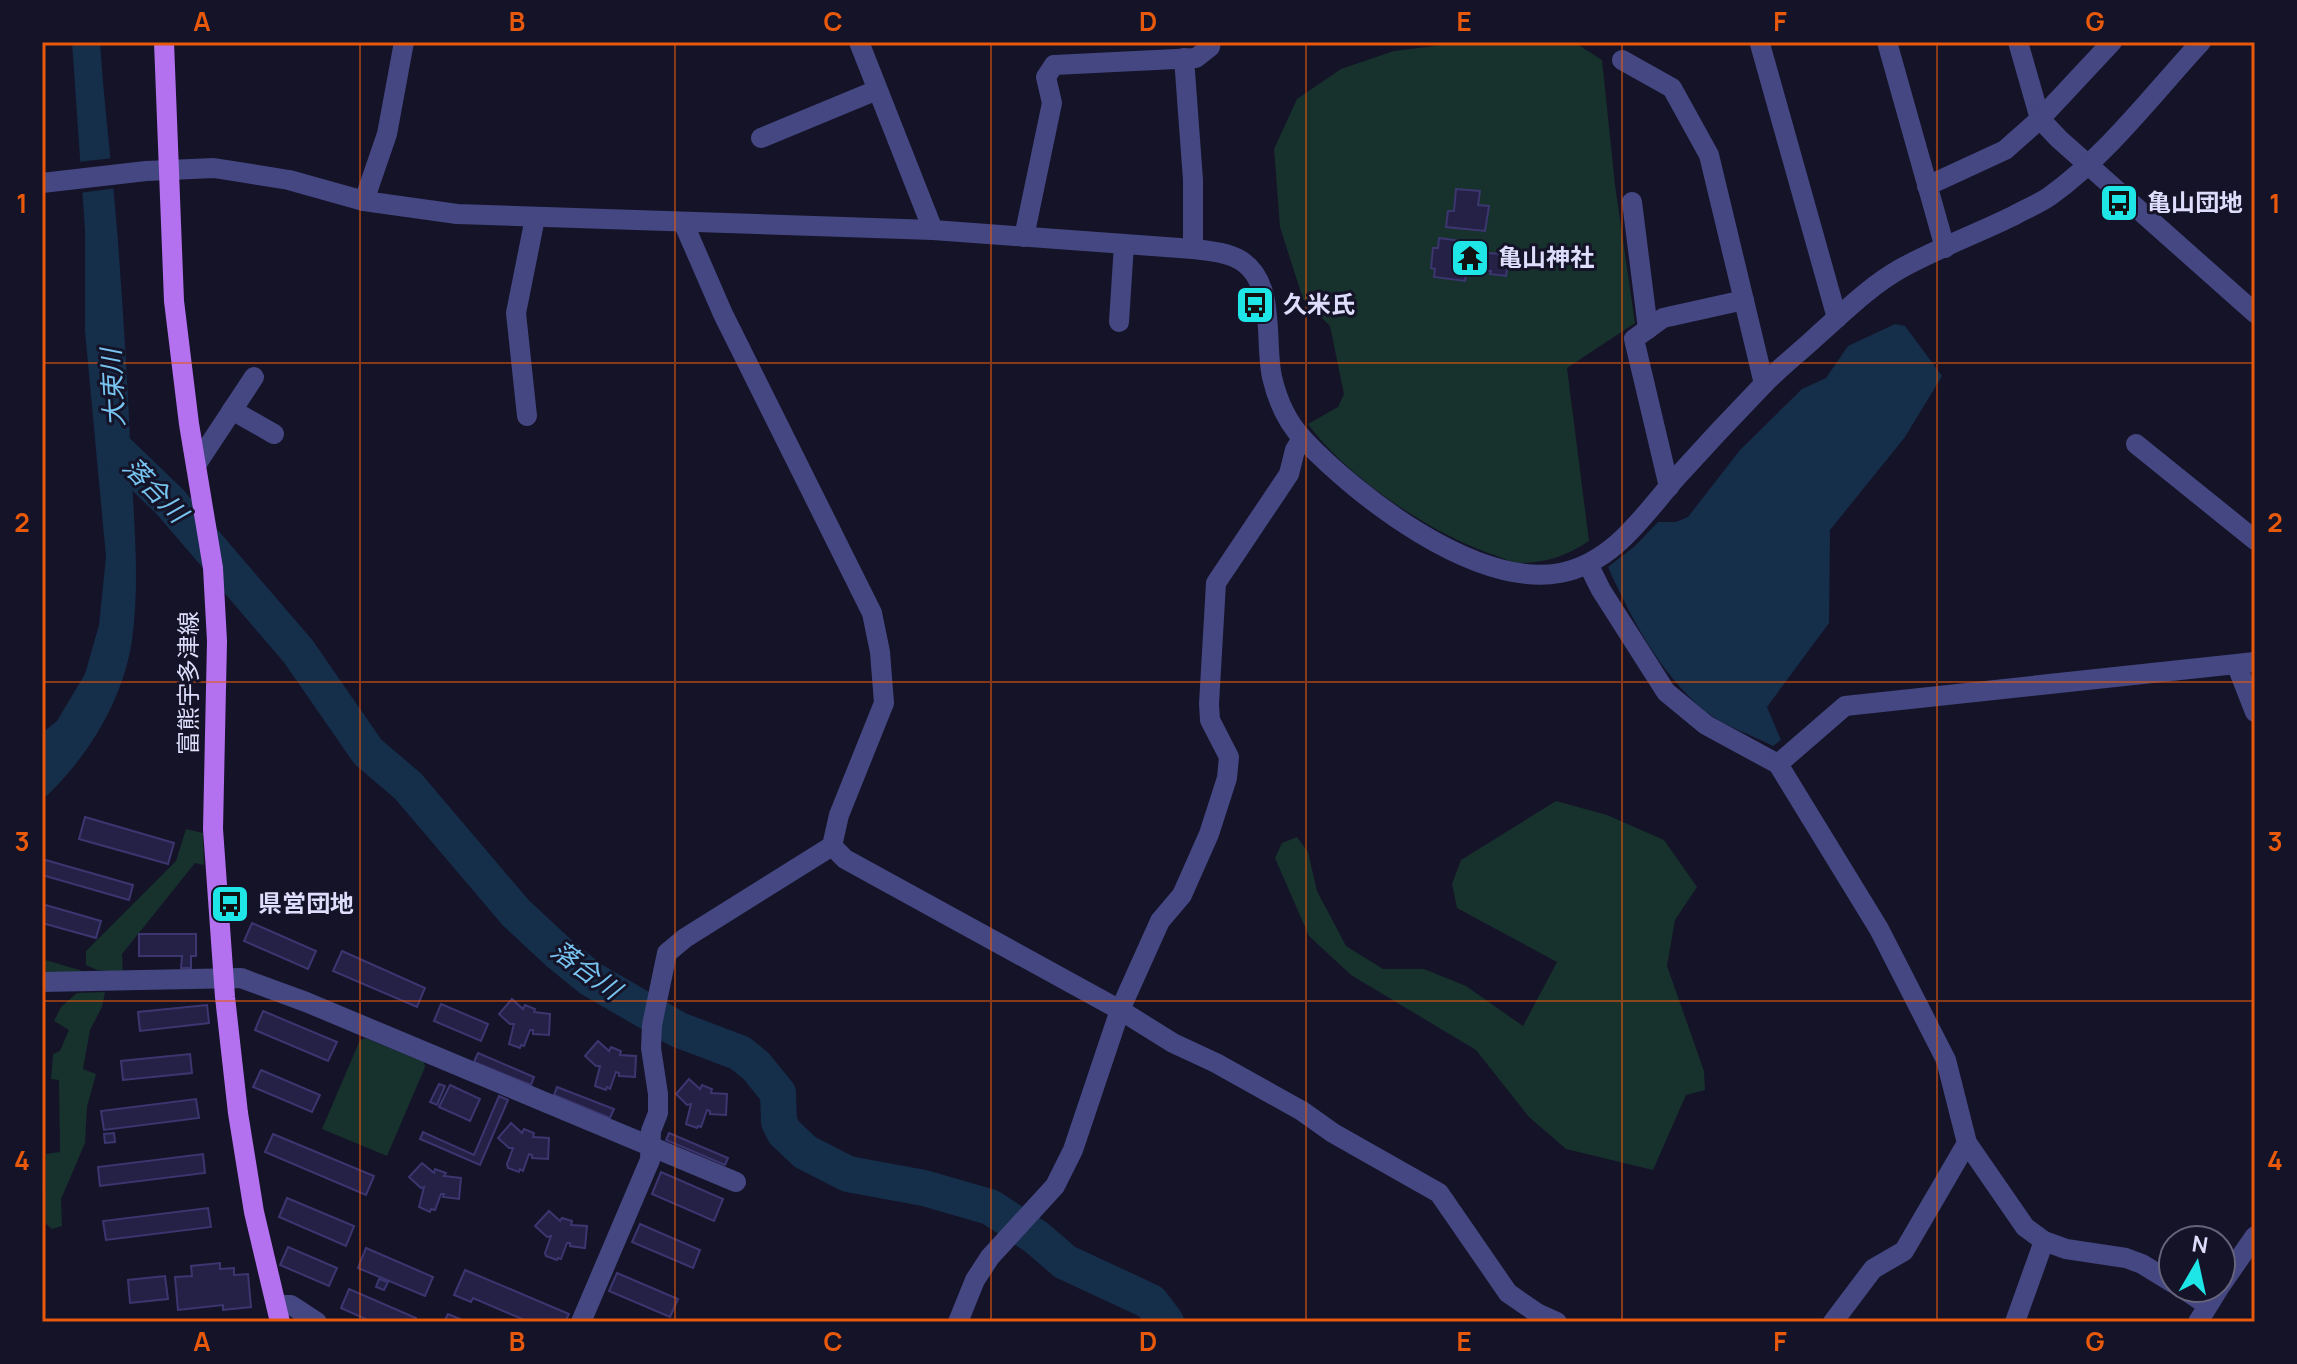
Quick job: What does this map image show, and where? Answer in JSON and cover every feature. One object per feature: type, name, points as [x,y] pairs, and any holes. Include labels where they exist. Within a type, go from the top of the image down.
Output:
[{"type":"main road","name":"富熊宇多津線","points":[[164,42],[174,301],[181,366],[213,568],[217,641],[213,829],[224,978],[238,1113],[254,1212],[278,1313]]},
{"type":"street","points":[[364,201],[387,134],[404,42]]},
{"type":"street","points":[[859,42],[933,230]]},
{"type":"street","points":[[1024,237],[1052,103],[1046,77],[1054,65],[1196,58],[1210,47],[1211,42]]},
{"type":"street","points":[[1887,42],[1945,248]]},
{"type":"street","points":[[2018,42],[2040,119],[2250,303]]},
{"type":"street","points":[[1927,186],[2005,150],[2040,119],[2112,42]]},
{"type":"street","points":[[42,183],[146,171],[214,168],[289,180],[364,201],[457,214],[933,230],[1227,254],[1241,260],[1259,281],[1272,376],[1290,423],[1302,438],[1357,491],[1410,528],[1482,563],[1511,572],[1540,575],[1561,573],[1588,564],[1632,531],[1764,384],[1873,287],[1900,269],[2047,199],[2088,164],[2201,42]]},
{"type":"street","points":[[1760,44],[1837,318]]},
{"type":"street","points":[[1184,58],[1192,152],[1193,249]]},
{"type":"street","points":[[1622,60],[1672,88],[1709,155],[1764,384]]},
{"type":"street","points":[[761,138],[877,90]]},
{"type":"street","points":[[1632,202],[1648,329]]},
{"type":"street","points":[[527,416],[516,313],[535,218]]},
{"type":"street","points":[[581,1322],[650,1160],[651,1131],[658,1113],[651,1048],[654,1015],[667,953],[685,938],[832,846],[839,815],[884,703],[880,652],[872,613],[723,314],[683,222]]},
{"type":"street","points":[[1119,322],[1124,244]]},
{"type":"street","points":[[1669,487],[1634,339],[1663,318],[1744,300]]},
{"type":"street","points":[[196,465],[254,377]]},
{"type":"street","points":[[232,410],[274,434]]},
{"type":"street","points":[[958,1322],[975,1280],[990,1257],[1055,1186],[1073,1150],[1120,1010],[1160,921],[1182,895],[1209,834],[1227,778],[1229,757],[1210,720],[1216,583],[1289,474],[1295,450],[1302,438]]},
{"type":"street","points":[[2136,444],[2255,540]]},
{"type":"street","points":[[1588,564],[1601,590],[1666,692],[1706,725],[1778,764],[1879,929],[1946,1060],[1967,1143],[2025,1227],[2044,1241],[2066,1249],[2126,1258],[2157,1273]]},
{"type":"street","points":[[1778,764],[1845,706],[2246,664],[2255,712]]},
{"type":"street","points":[[832,846],[845,859],[1120,1010],[1173,1043],[1302,1111],[1333,1133],[1439,1193],[1508,1293],[1537,1313],[1557,1322]]},
{"type":"street","points":[[42,982],[241,978],[736,1182]]},
{"type":"street","points":[[1833,1322],[1873,1269],[1904,1251],[1967,1143]]},
{"type":"street","points":[[2237,1262],[2255,1236]]},
{"type":"street","points":[[2015,1322],[2044,1241]]},
{"type":"street","points":[[278,1313],[291,1305],[317,1322]]},
{"type":"green space","points":[[1466,42],[1574,42],[1602,60],[1615,185],[1635,323],[1567,368],[1589,541],[1565,554],[1539,562],[1508,561],[1472,547],[1420,519],[1368,484],[1324,444],[1308,424],[1338,407],[1344,394],[1330,326],[1303,299],[1280,227],[1274,149],[1297,99],[1341,69],[1394,51]]},
{"type":"green space","points":[[1556,801],[1607,815],[1664,840],[1697,887],[1675,920],[1667,966],[1704,1071],[1705,1090],[1686,1095],[1653,1170],[1566,1149],[1529,1117],[1476,1050],[1351,975],[1309,936],[1275,858],[1282,843],[1297,837],[1308,852],[1317,891],[1346,946],[1383,969],[1424,969],[1466,986],[1523,1026],[1557,962],[1457,908],[1452,884],[1461,860]]},
{"type":"green space","points":[[186,829],[203,833],[204,865],[195,863],[122,954],[123,973],[97,970],[86,965],[86,951],[176,861]]},
{"type":"green space","points":[[42,959],[86,972],[42,974]]},
{"type":"green space","points":[[105,992],[102,1007],[90,1030],[83,1069],[96,1074],[87,1107],[85,1143],[61,1199],[62,1226],[52,1229],[45,1223],[46,1154],[60,1152],[59,1080],[51,1079],[53,1054],[60,1051],[69,1030],[54,1021],[61,1007],[77,993]]},
{"type":"green space","points":[[365,1038],[424,1062],[425,1067],[387,1156],[322,1129],[360,1040]]},
{"type":"water","name":"大束川","points":[[72,42],[100,42],[123,317],[136,597],[127,663],[111,707],[74,766],[42,800],[42,733],[57,721],[85,674],[99,625],[106,557],[85,331],[85,230]]},
{"type":"water","points":[[1895,324],[1905,326],[1942,376],[1905,437],[1830,530],[1829,623],[1767,707],[1781,740],[1773,746],[1713,717],[1675,681],[1649,645],[1608,567],[1635,546],[1658,522],[1676,522],[1688,517],[1740,450],[1802,389],[1826,378],[1848,346]]},
{"type":"pier","points":[[114,158],[117,188],[79,193],[77,162]]},
{"type":"building","points":[[1456,189],[1480,191],[1478,205],[1489,206],[1485,231],[1446,227],[1448,211],[1454,211]]},
{"type":"building","name":"亀山神社","points":[[1439,238],[1468,242],[1467,251],[1473,252],[1474,245],[1485,247],[1484,253],[1509,254],[1506,276],[1490,274],[1491,271],[1467,270],[1465,281],[1434,277],[1435,269],[1431,268],[1433,248],[1438,248]]},
{"type":"building","points":[[85,817],[174,843],[168,864],[79,839]]},
{"type":"building","points":[[42,859],[133,885],[129,900],[42,875]]},
{"type":"building","points":[[42,904],[101,921],[96,938],[42,923]]},
{"type":"building","points":[[252,923],[316,951],[308,969],[244,941]]},
{"type":"building","points":[[139,934],[196,934],[196,956],[191,956],[191,968],[181,968],[182,956],[139,956]]},
{"type":"building","points":[[342,951],[425,988],[417,1007],[333,971]]},
{"type":"building","points":[[512,999],[523,1009],[525,1005],[535,1009],[534,1012],[550,1014],[549,1035],[533,1034],[530,1030],[524,1046],[520,1048],[509,1044],[514,1024],[499,1014]]},
{"type":"building","points":[[441,1004],[488,1024],[481,1041],[434,1021]]},
{"type":"building","points":[[207,1005],[209,1023],[140,1031],[138,1012]]},
{"type":"building","points":[[263,1011],[337,1042],[328,1061],[255,1030]]},
{"type":"building","points":[[598,1041],[609,1051],[611,1047],[621,1051],[620,1055],[636,1056],[635,1077],[619,1076],[616,1072],[610,1089],[595,1086],[600,1066],[585,1056]]},
{"type":"building","points":[[478,1053],[534,1077],[531,1085],[474,1062]]},
{"type":"building","points":[[190,1054],[192,1073],[123,1080],[121,1061]]},
{"type":"building","points":[[261,1070],[320,1095],[312,1112],[253,1087]]},
{"type":"building","points":[[689,1079],[700,1089],[702,1085],[712,1089],[711,1093],[727,1094],[726,1115],[710,1114],[707,1110],[701,1127],[686,1124],[691,1104],[687,1105],[676,1094]]},
{"type":"building","points":[[439,1084],[445,1086],[437,1105],[430,1102]]},
{"type":"building","points":[[450,1085],[480,1099],[470,1121],[439,1107]]},
{"type":"building","points":[[557,1087],[614,1109],[610,1118],[554,1095]]},
{"type":"building","points":[[499,1096],[508,1100],[480,1165],[420,1139],[423,1132],[474,1155]]},
{"type":"building","points":[[196,1099],[199,1118],[104,1130],[101,1111]]},
{"type":"building","points":[[511,1123],[522,1133],[524,1129],[534,1133],[533,1137],[549,1138],[548,1159],[532,1158],[529,1154],[523,1171],[508,1168],[513,1148],[498,1138]]},
{"type":"building","points":[[114,1133],[115,1142],[105,1143],[104,1134]]},
{"type":"building","points":[[669,1133],[728,1158],[725,1165],[666,1140]]},
{"type":"building","points":[[273,1134],[374,1176],[366,1195],[265,1152]]},
{"type":"building","points":[[203,1154],[205,1173],[100,1186],[98,1167]]},
{"type":"building","points":[[422,1163],[434,1173],[435,1169],[446,1173],[444,1176],[461,1178],[459,1199],[441,1194],[435,1210],[431,1209],[430,1212],[419,1207],[424,1187],[421,1188],[409,1177]]},
{"type":"building","points":[[661,1172],[723,1199],[714,1221],[652,1194]]},
{"type":"building","points":[[287,1198],[354,1226],[346,1246],[279,1217]]},
{"type":"building","points":[[208,1208],[211,1227],[106,1240],[103,1221]]},
{"type":"building","points":[[549,1211],[560,1221],[562,1218],[572,1221],[571,1225],[587,1226],[585,1248],[567,1243],[561,1259],[546,1256],[551,1236],[547,1237],[535,1226]]},
{"type":"building","points":[[640,1224],[700,1250],[693,1268],[632,1242]]},
{"type":"building","points":[[288,1247],[337,1268],[329,1286],[280,1265]]},
{"type":"building","points":[[366,1248],[433,1277],[425,1296],[358,1268]]},
{"type":"building","points":[[220,1263],[220,1269],[234,1268],[234,1275],[248,1274],[251,1307],[223,1310],[223,1305],[178,1310],[175,1277],[192,1276],[191,1266]]},
{"type":"building","points":[[465,1270],[569,1314],[565,1322],[529,1322],[473,1298],[471,1302],[454,1295]]},
{"type":"building","points":[[617,1273],[678,1299],[670,1317],[609,1291]]},
{"type":"building","points":[[165,1276],[168,1299],[130,1303],[128,1280]]},
{"type":"building","points":[[379,1279],[388,1282],[384,1290],[376,1287]]},
{"type":"building","points":[[349,1289],[416,1318],[415,1322],[372,1322],[341,1308]]},
{"type":"building","points":[[448,1314],[467,1322],[444,1322]]},
{"type":"waterway","name":"落合川","points":[[114,448],[170,502],[298,651],[368,752],[408,786],[516,913],[559,953],[591,979],[679,1030],[740,1053],[756,1066],[778,1093],[779,1122],[784,1132],[805,1152],[848,1174],[924,1188],[990,1207],[1036,1237],[1065,1262],[1151,1302],[1166,1322]]},
{"type":"place","name":"亀山団地","points":[[2119,203]]},
{"type":"place","name":"亀山神社","points":[[1470,258]]},
{"type":"place","name":"久米氏","points":[[1255,305]]},
{"type":"place","name":"県営団地","points":[[230,904]]}]
